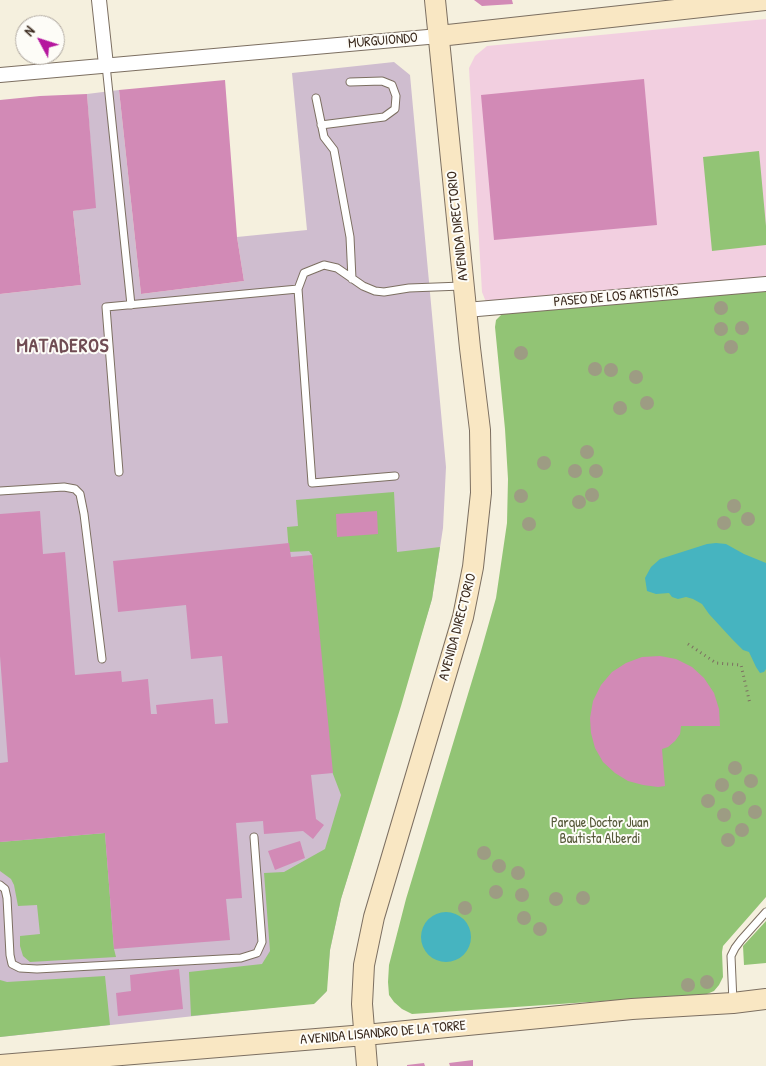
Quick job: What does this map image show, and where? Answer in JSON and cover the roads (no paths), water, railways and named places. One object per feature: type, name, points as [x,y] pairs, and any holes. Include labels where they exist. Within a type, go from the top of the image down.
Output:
[{"type":"main road","name":"AVENIDA DIRECTORIO","points":[[367,1066],[362,1004],[364,964],[374,917],[463,617],[473,567],[481,493],[480,430],[466,310],[436,0]]},
{"type":"main road","name":"MURGUIONDO","points":[[439,36],[766,0]]},
{"type":"main road","name":"AVENIDA LISANDRO DE LA TORRE","points":[[0,1065],[364,1035],[632,1009],[733,1003],[766,999]]},
{"type":"street","points":[[99,0],[106,65]]},
{"type":"street","name":"MURGUIONDO","points":[[0,75],[439,36]]},
{"type":"street","name":"PASEO DE LOS ARTISTAS","points":[[466,310],[766,284]]},
{"type":"lane","points":[[106,65],[131,305]]},
{"type":"lane","points":[[321,125],[384,117],[394,109],[396,96],[392,85],[382,81],[350,82]]},
{"type":"lane","points":[[316,98],[324,137],[334,150],[350,237],[352,279]]},
{"type":"lane","points":[[395,476],[312,483],[298,289],[304,273],[324,265],[337,268],[363,286],[374,291],[384,292],[409,288],[464,286]]},
{"type":"lane","points":[[119,472],[106,307],[298,289]]},
{"type":"lane","points":[[0,491],[64,487],[75,489],[80,494],[102,660]]},
{"type":"lane","points":[[0,886],[5,889],[7,898],[12,964],[20,968],[37,969],[241,958],[257,953],[262,942],[254,837]]},
{"type":"lane","points":[[733,1003],[731,956],[741,940],[766,912]]},
{"type":"water","points":[[707,544],[726,544],[766,563],[766,669],[764,672],[760,673],[749,652],[743,650],[732,639],[702,604],[686,597],[678,599],[672,597],[669,593],[656,594],[647,591],[645,578],[651,567],[660,559]]},
{"type":"water","points":[[446,912],[460,916],[467,923],[471,937],[467,951],[460,958],[446,962],[432,958],[425,951],[421,937],[425,923],[432,916]]},
{"type":"district","name":"MATADEROS","points":[[63,347]]},
{"type":"park label","name":"Parque Doctor Juan Bautista Alberdi","points":[[600,832]]}]
